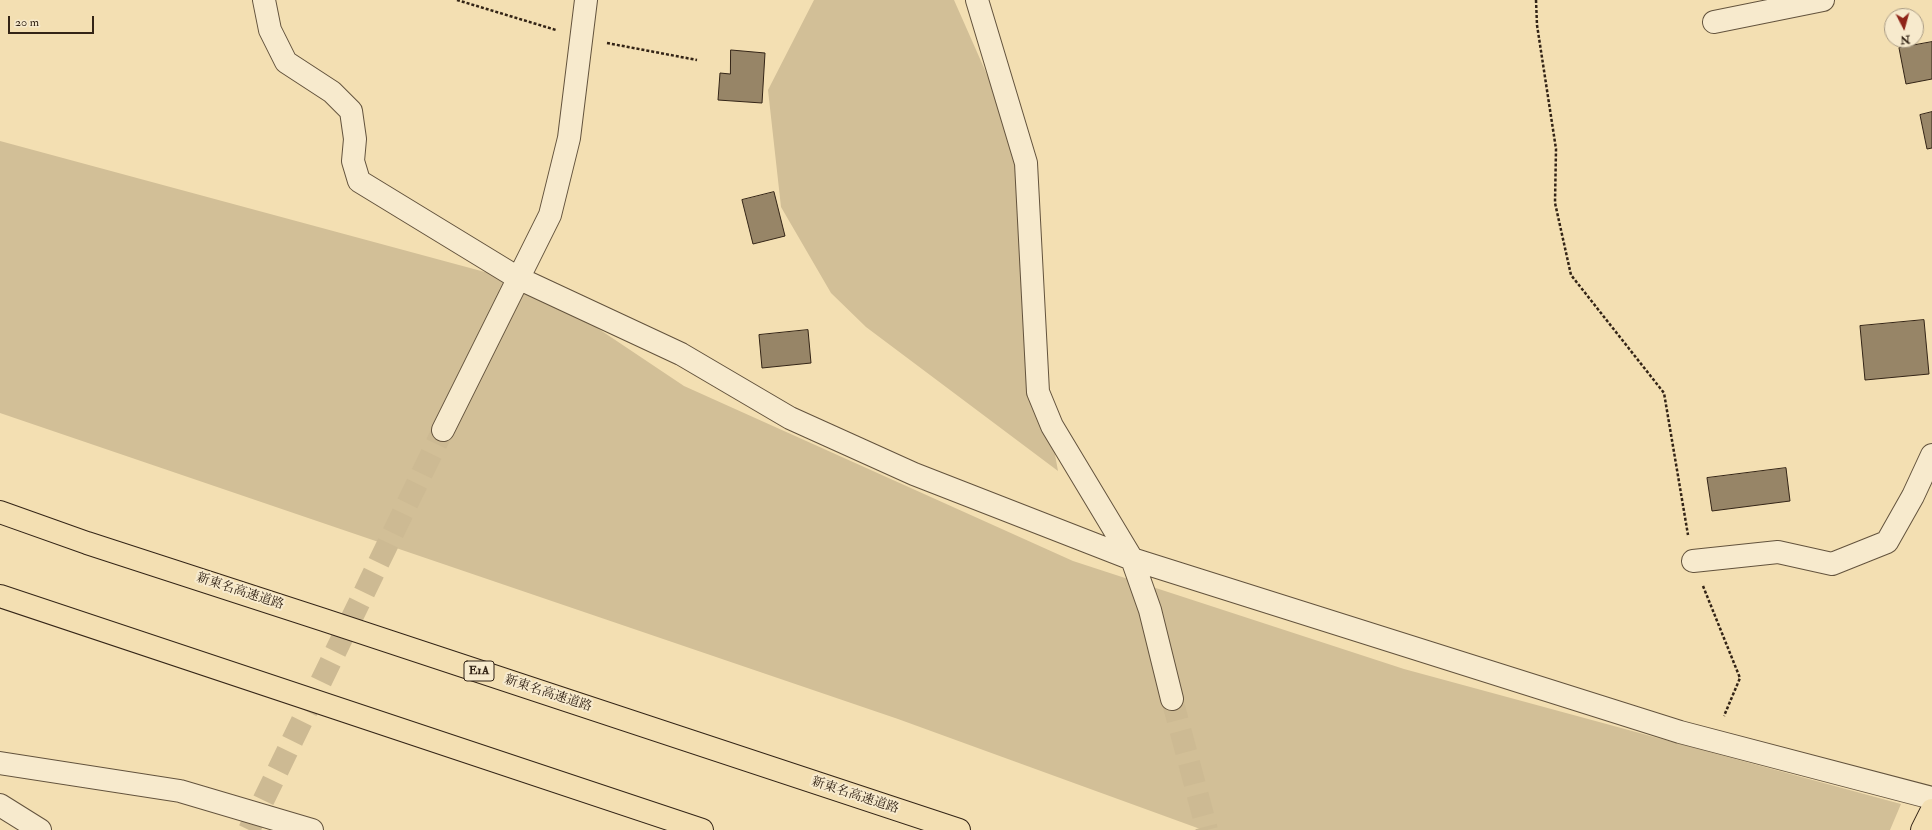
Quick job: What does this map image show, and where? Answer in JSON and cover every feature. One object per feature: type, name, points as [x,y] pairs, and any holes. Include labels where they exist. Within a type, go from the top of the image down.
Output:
[{"type":"main road","name":"新東名高速道路","points":[[0,512],[87,543],[959,830]]},
{"type":"main road","points":[[0,596],[702,830]]},
{"type":"main road","points":[[1922,830],[1932,810]]},
{"type":"street","points":[[264,0],[270,30],[286,62],[332,92],[351,111],[355,139],[353,161],[359,181],[518,278],[681,354],[790,418],[914,474],[1132,559],[1680,732],[1932,798]]},
{"type":"street","points":[[443,430],[550,215],[569,138],[586,0]]},
{"type":"street","points":[[976,0],[1026,163],[1038,392],[1052,426],[1132,559],[1150,610],[1172,699]]},
{"type":"street","points":[[1714,22],[1823,0]]},
{"type":"street","points":[[1693,562],[1778,552],[1832,564],[1888,542],[1913,496],[1932,455]]},
{"type":"street","points":[[0,763],[180,791],[312,830]]},
{"type":"street","points":[[0,806],[40,830]]},
{"type":"path","points":[[1536,0],[1537,26],[1556,149],[1555,203],[1571,274],[1664,393],[1693,562],[1740,678],[1713,741]]},
{"type":"shaded area","points":[[814,0],[954,0],[1026,163],[1034,339],[1058,471],[866,327],[831,293],[781,207],[768,90]]},
{"type":"shaded area","points":[[0,141],[533,285],[684,386],[1073,561],[1404,669],[1901,804],[1890,830],[1203,830],[898,719],[0,413]]},
{"type":"building","points":[[1932,42],[1932,79],[1906,84],[1899,48],[1924,48],[1924,43]]},
{"type":"building","points":[[731,50],[765,53],[762,103],[718,100],[720,73],[730,74]]},
{"type":"building","points":[[1932,112],[1932,148],[1927,149],[1920,115]]},
{"type":"building","points":[[774,192],[785,236],[753,244],[742,200]]},
{"type":"building","points":[[1924,320],[1929,374],[1865,380],[1860,326]]},
{"type":"building","points":[[808,330],[811,363],[762,368],[759,335]]},
{"type":"building","points":[[1786,468],[1790,501],[1712,511],[1707,478]]},
{"type":"tunnel","points":[[249,830],[443,430]]},
{"type":"tunnel","points":[[1172,699],[1207,830]]}]
